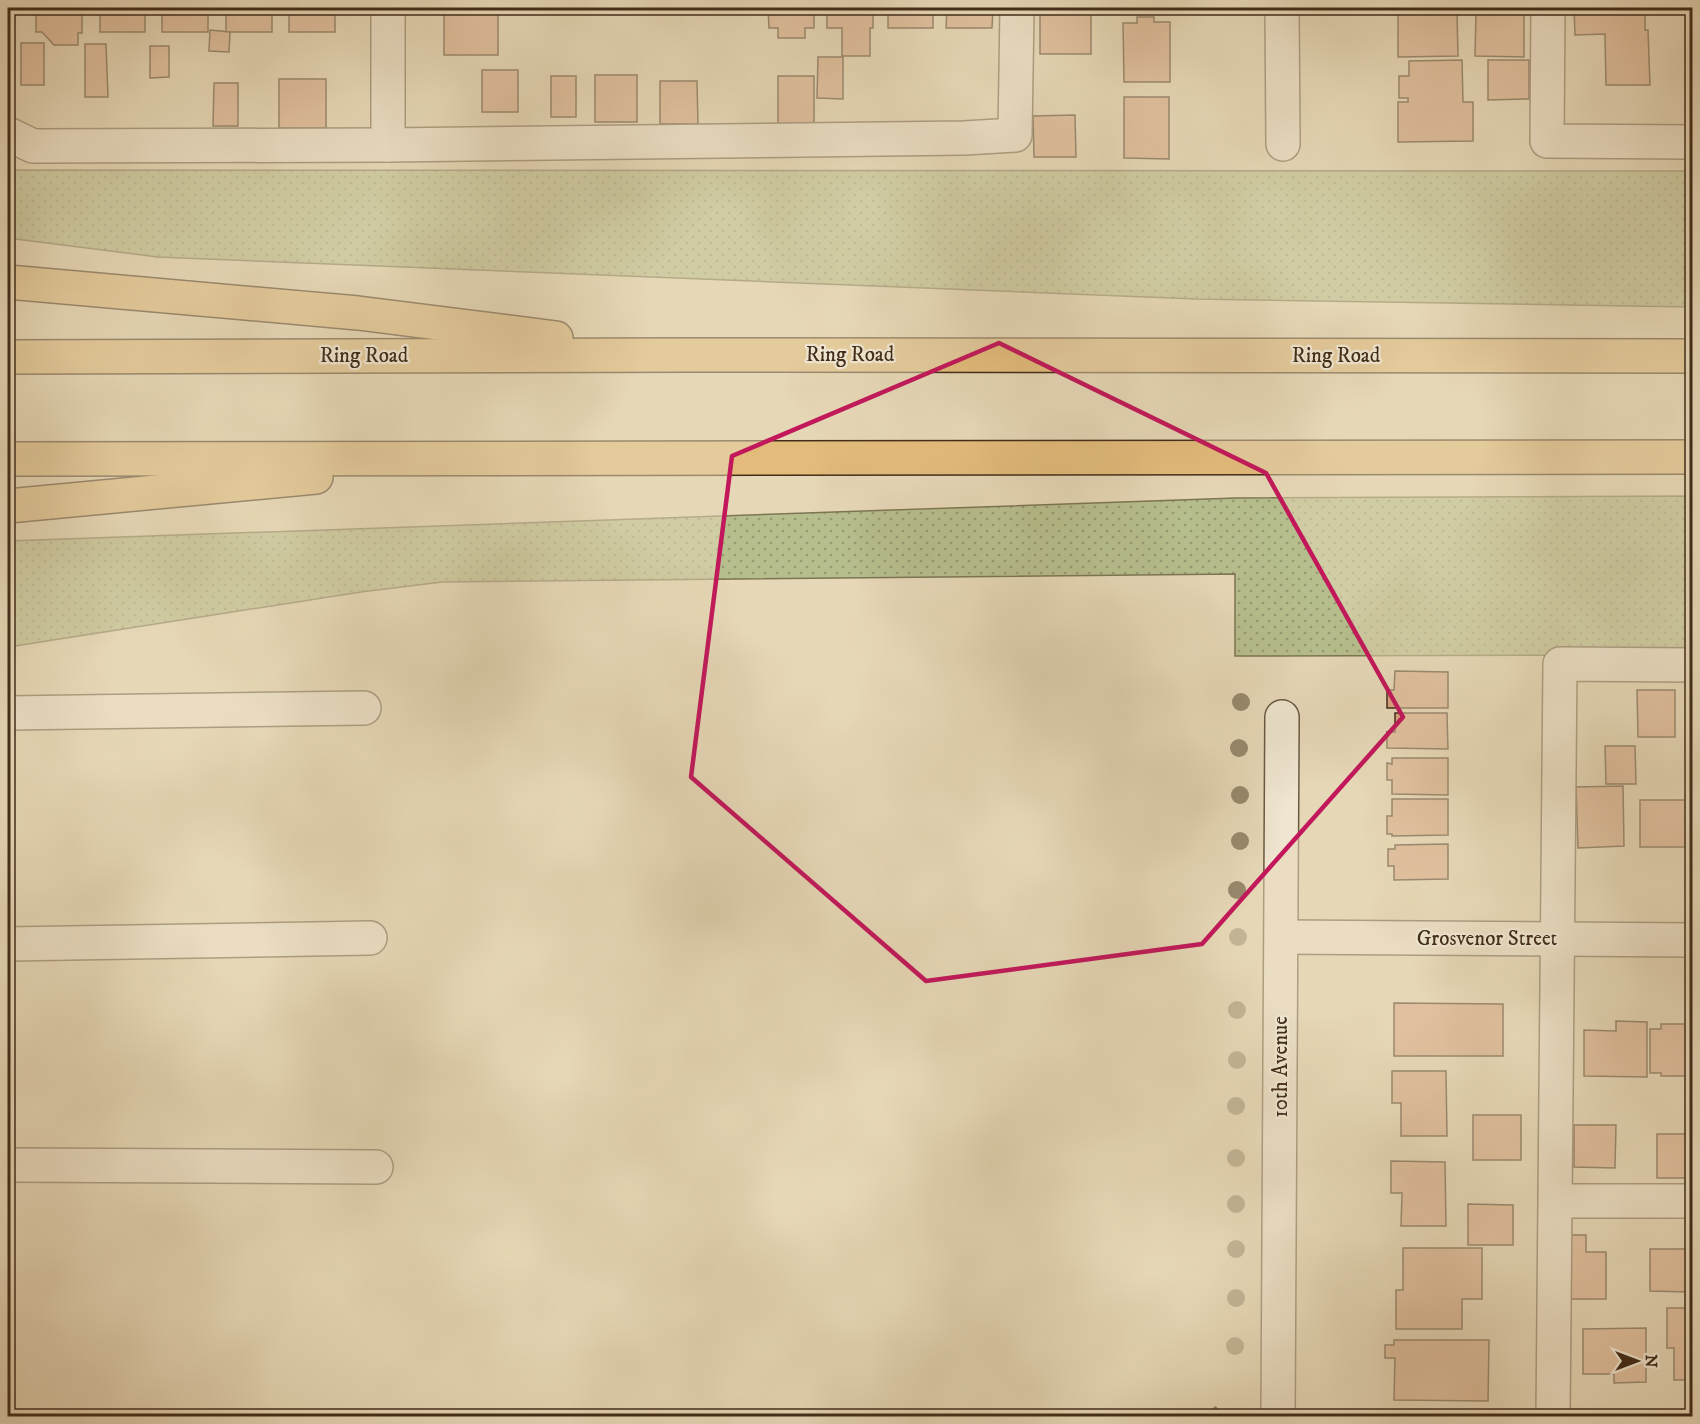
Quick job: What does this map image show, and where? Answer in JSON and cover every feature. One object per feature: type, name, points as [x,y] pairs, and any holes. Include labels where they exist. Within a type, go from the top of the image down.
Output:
[{"type":"highway","points":[[8,282],[358,313],[692,355]]},
{"type":"highway","name":"Ring Road","points":[[8,357],[1692,356]]},
{"type":"highway","points":[[8,506],[527,457]]},
{"type":"highway","points":[[8,459],[1692,457]]},
{"type":"street","points":[[388,8],[388,145]]},
{"type":"street","points":[[8,134],[33,146],[388,145],[964,138],[1016,135],[1017,8]]},
{"type":"street","points":[[1282,8],[1283,144]]},
{"type":"street","points":[[1548,8],[1546,141],[1692,142]]},
{"type":"street","points":[[1553,1416],[1560,664],[1692,665]]},
{"type":"street","points":[[8,713],[364,708]]},
{"type":"street","name":"10th Avenue","points":[[1278,1416],[1282,717]]},
{"type":"street","name":"Grosvenor Street","points":[[1282,937],[1692,940]]},
{"type":"street","points":[[8,944],[370,938]]},
{"type":"street","points":[[8,1165],[376,1167]]},
{"type":"street","points":[[1556,1201],[1692,1201]]},
{"type":"path","points":[[1214,1407],[1222,1416]]},
{"type":"highlighted area","points":[[999,343],[1266,473],[1403,717],[1202,944],[926,981],[691,777],[732,456]]},
{"type":"green space","points":[[8,170],[1692,171],[1692,307],[1196,299],[158,257],[8,238]]},
{"type":"green space","points":[[1692,496],[1692,655],[1235,656],[1235,574],[442,582],[361,592],[8,647],[8,541],[1236,498]]},
{"type":"building","points":[[36,8],[82,8],[82,33],[78,33],[78,45],[54,45],[42,32],[36,32]]},
{"type":"building","points":[[100,8],[145,8],[145,32],[100,32]]},
{"type":"building","points":[[162,8],[208,8],[208,32],[162,32]]},
{"type":"building","points":[[226,8],[272,8],[272,32],[226,32]]},
{"type":"building","points":[[289,8],[335,8],[335,32],[289,32]]},
{"type":"building","points":[[455,8],[498,8],[498,55],[444,55],[444,14],[455,14]]},
{"type":"building","points":[[578,8],[578,9],[523,9]]},
{"type":"building","points":[[637,8],[637,9],[583,9]]},
{"type":"building","points":[[697,8],[697,9],[642,9]]},
{"type":"building","points":[[702,8],[755,8],[755,10],[702,10]]},
{"type":"building","points":[[768,8],[814,8],[814,28],[805,28],[805,38],[778,38],[778,28],[769,28]]},
{"type":"building","points":[[827,8],[873,8],[870,56],[842,56],[842,28],[827,28]]},
{"type":"building","points":[[888,8],[933,8],[933,28],[888,28]]},
{"type":"building","points":[[947,8],[993,8],[992,28],[946,28]]},
{"type":"building","points":[[1574,8],[1645,8],[1650,85],[1606,85],[1605,34],[1575,35]]},
{"type":"building","points":[[1666,8],[1692,8],[1692,11],[1666,11]]},
{"type":"building","points":[[1040,11],[1091,11],[1091,54],[1040,54]]},
{"type":"building","points":[[1398,12],[1457,12],[1458,56],[1398,57]]},
{"type":"building","points":[[1476,13],[1524,14],[1524,57],[1475,56]]},
{"type":"building","points":[[1137,17],[1154,17],[1154,22],[1170,22],[1170,82],[1124,82],[1123,23],[1137,23]]},
{"type":"building","points":[[210,30],[230,32],[229,52],[209,51]]},
{"type":"building","points":[[21,43],[44,43],[44,85],[21,85]]},
{"type":"building","points":[[85,44],[106,44],[108,97],[85,97]]},
{"type":"building","points":[[150,46],[169,46],[169,77],[150,78]]},
{"type":"building","points":[[818,57],[843,57],[843,99],[817,98]]},
{"type":"building","points":[[1462,60],[1463,102],[1473,102],[1473,141],[1398,142],[1398,102],[1408,102],[1408,98],[1399,98],[1399,76],[1409,76],[1409,61]]},
{"type":"building","points":[[1488,60],[1529,60],[1529,99],[1488,100]]},
{"type":"building","points":[[482,70],[518,70],[518,112],[482,112]]},
{"type":"building","points":[[595,75],[637,75],[637,122],[595,122]]},
{"type":"building","points":[[551,76],[576,76],[576,117],[551,117]]},
{"type":"building","points":[[778,76],[814,76],[814,124],[778,124]]},
{"type":"building","points":[[279,79],[326,79],[326,128],[279,128]]},
{"type":"building","points":[[660,81],[697,81],[698,124],[660,124]]},
{"type":"building","points":[[214,83],[238,83],[238,126],[213,126]]},
{"type":"building","points":[[1124,97],[1169,97],[1169,159],[1124,158]]},
{"type":"building","points":[[1075,115],[1076,157],[1034,157],[1033,116]]},
{"type":"building","points":[[1395,671],[1448,672],[1448,708],[1387,708],[1387,690],[1394,690]]},
{"type":"building","points":[[1637,690],[1675,690],[1675,737],[1638,737]]},
{"type":"building","points":[[1395,713],[1447,713],[1448,749],[1387,748],[1387,732],[1395,732]]},
{"type":"building","points":[[1605,746],[1635,746],[1636,784],[1606,784]]},
{"type":"building","points":[[1392,758],[1448,758],[1448,795],[1392,794],[1392,780],[1387,780],[1387,763],[1392,764]]},
{"type":"building","points":[[1623,786],[1624,846],[1578,848],[1576,787]]},
{"type":"building","points":[[1392,799],[1448,799],[1448,835],[1392,836],[1392,834],[1387,834],[1387,816],[1392,816]]},
{"type":"building","points":[[1640,800],[1692,800],[1692,847],[1640,847]]},
{"type":"building","points":[[1448,844],[1448,879],[1394,880],[1394,866],[1388,866],[1388,849],[1395,849],[1395,845]]},
{"type":"building","points":[[1394,1003],[1503,1004],[1503,1056],[1394,1056]]},
{"type":"building","points":[[1616,1021],[1647,1022],[1647,1077],[1584,1076],[1584,1030],[1616,1031]]},
{"type":"building","points":[[1661,1024],[1692,1024],[1692,1076],[1661,1076],[1661,1073],[1650,1073],[1650,1029],[1661,1029]]},
{"type":"building","points":[[1392,1071],[1446,1071],[1447,1136],[1401,1136],[1401,1103],[1392,1103]]},
{"type":"building","points":[[1473,1115],[1521,1115],[1521,1160],[1473,1160]]},
{"type":"building","points":[[1574,1125],[1616,1125],[1615,1168],[1574,1167]]},
{"type":"building","points":[[1657,1134],[1691,1134],[1691,1178],[1657,1178]]},
{"type":"building","points":[[1391,1161],[1445,1162],[1446,1226],[1401,1226],[1402,1193],[1391,1193]]},
{"type":"building","points":[[1468,1204],[1513,1205],[1513,1245],[1468,1245]]},
{"type":"building","points":[[1571,1235],[1586,1235],[1586,1252],[1606,1252],[1606,1299],[1570,1299]]},
{"type":"building","points":[[1403,1248],[1482,1248],[1482,1299],[1462,1299],[1462,1329],[1396,1329],[1396,1290],[1403,1290]]},
{"type":"building","points":[[1650,1249],[1689,1249],[1689,1292],[1650,1291]]},
{"type":"building","points":[[1667,1308],[1692,1308],[1692,1380],[1674,1380],[1674,1348],[1667,1348]]},
{"type":"building","points":[[1646,1328],[1646,1382],[1614,1383],[1614,1374],[1583,1374],[1583,1329]]},
{"type":"building","points":[[1394,1340],[1489,1340],[1488,1401],[1394,1400],[1395,1358],[1385,1358],[1385,1345],[1394,1345]]}]
